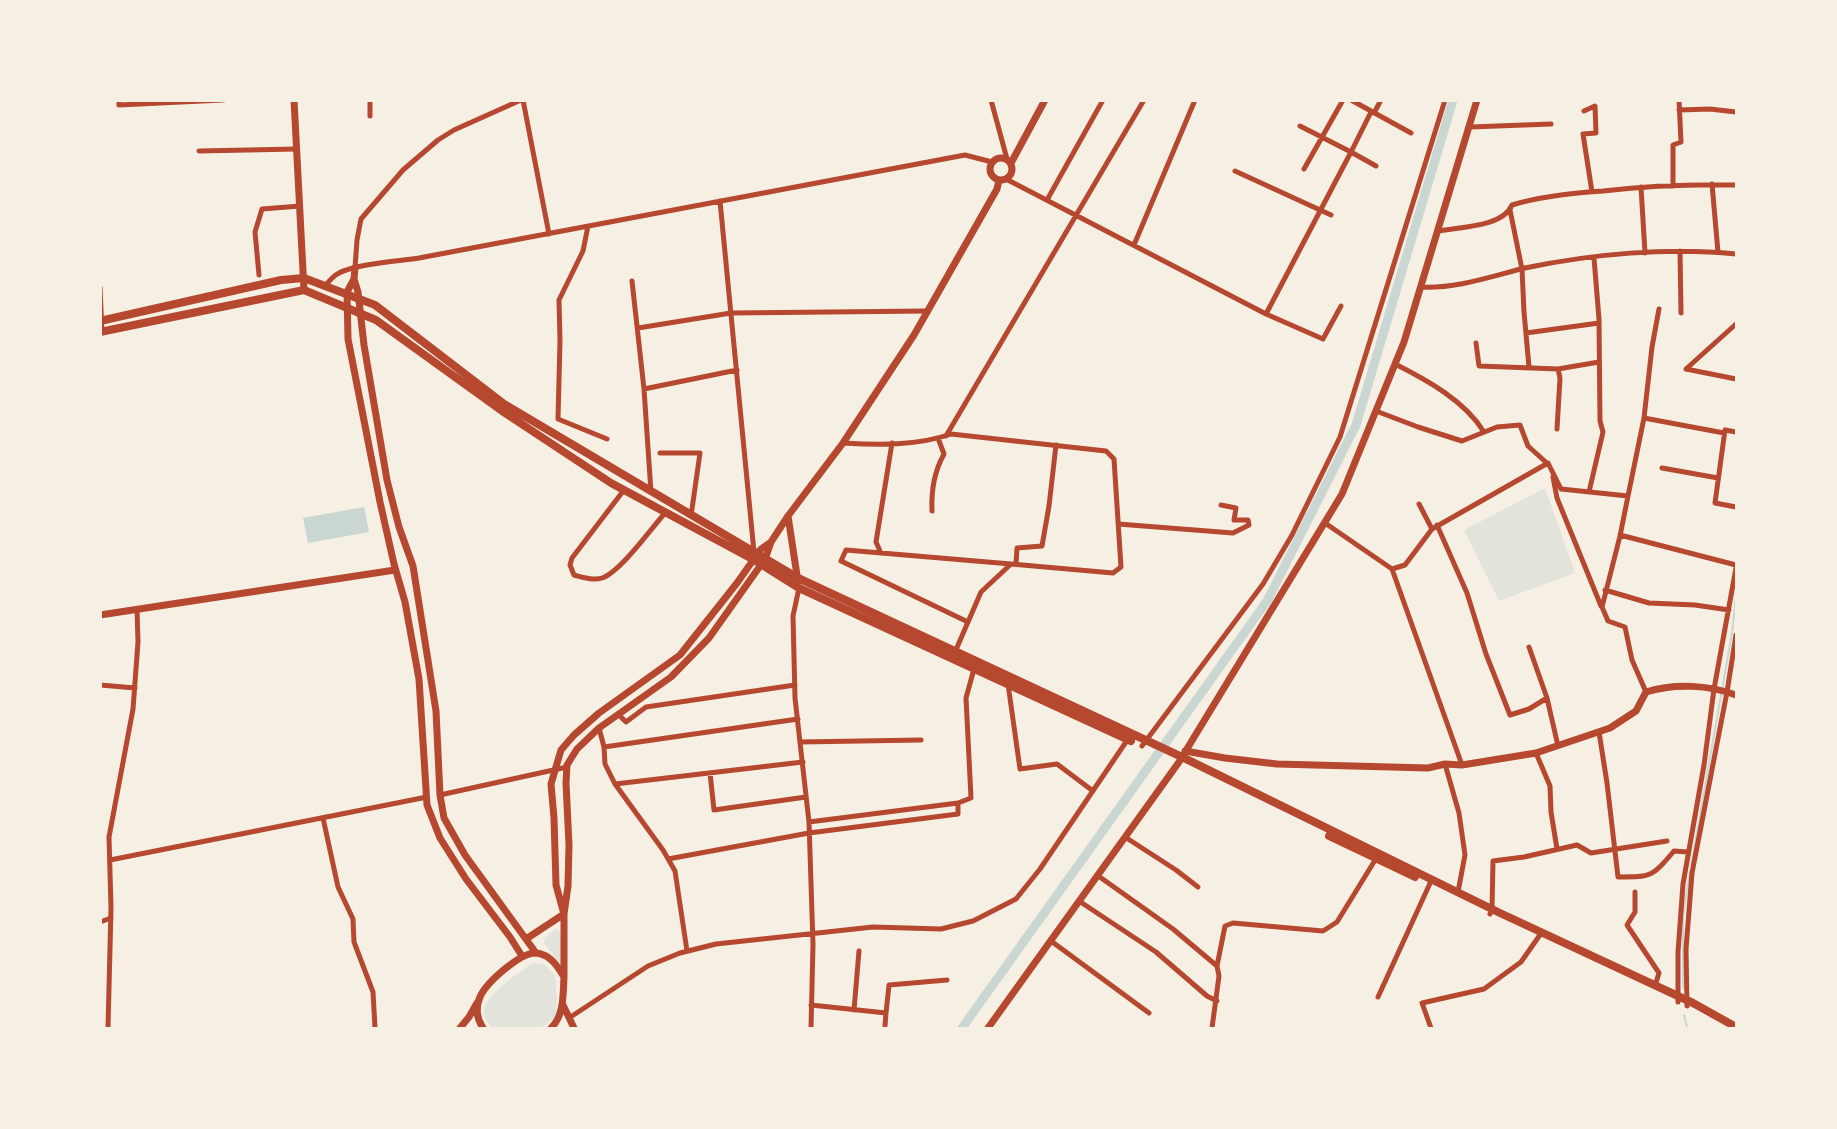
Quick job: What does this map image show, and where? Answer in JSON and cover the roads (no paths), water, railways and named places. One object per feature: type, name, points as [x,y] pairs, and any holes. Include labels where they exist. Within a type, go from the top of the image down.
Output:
[{"type":"main road","points":[[101,321],[281,280],[304,278],[375,305],[504,404],[691,516],[758,558],[798,588],[1169,755],[1182,757],[1431,882],[1737,1027]]},
{"type":"main road","points":[[101,332],[304,290],[376,320],[505,413],[624,490],[665,513],[955,652],[1128,739],[1145,744]]},
{"type":"main road","points":[[224,293],[227,305]]},
{"type":"main road","points":[[1431,882],[1458,892],[1491,911]]},
{"type":"main road","points":[[1540,935],[1655,986],[1729,1029]]},
{"type":"street","points":[[119,100],[119,105],[223,100]]},
{"type":"street","points":[[294,100],[304,290]]},
{"type":"street","points":[[370,100],[370,116]]},
{"type":"street","points":[[522,956],[466,879],[440,838],[427,805],[419,679],[405,602],[395,570],[380,502],[348,339],[347,294],[354,279],[361,219],[403,170],[438,140],[454,130],[522,100],[549,234]]},
{"type":"street","points":[[564,914],[556,885],[551,784],[561,750],[599,713],[681,655],[771,542],[843,443],[914,335],[997,189],[1012,173],[991,100]]},
{"type":"street","points":[[1009,161],[1045,100]]},
{"type":"street","points":[[1047,200],[1103,100]]},
{"type":"street","points":[[946,436],[1144,100]]},
{"type":"street","points":[[1134,244],[1195,100]]},
{"type":"street","points":[[1304,170],[1343,100]]},
{"type":"street","points":[[1350,100],[1411,133]]},
{"type":"street","points":[[1266,314],[1351,152],[1381,100]]},
{"type":"street","points":[[1145,744],[1263,584],[1292,535],[1340,437],[1445,100]]},
{"type":"street","points":[[988,1029],[1182,757],[1342,494],[1404,342],[1478,100]]},
{"type":"street","points":[[1673,186],[1673,145],[1681,142],[1679,100]]},
{"type":"street","points":[[1584,111],[1595,106],[1596,133],[1582,134],[1592,192]]},
{"type":"street","points":[[1680,110],[1710,109],[1737,112]]},
{"type":"street","points":[[1470,127],[1551,124]]},
{"type":"street","points":[[1300,126],[1376,166]]},
{"type":"street","points":[[199,151],[296,148]]},
{"type":"street","points":[[325,286],[333,276],[356,268],[965,155],[992,162]]},
{"type":"street","points":[[1009,161],[999,157],[989,167],[990,174],[1075,214],[1266,314],[1323,339],[1341,306]]},
{"type":"street","points":[[1235,171],[1331,215]]},
{"type":"street","points":[[1712,184],[1718,252]]},
{"type":"street","points":[[1439,231],[1496,221],[1506,215],[1512,205],[1522,202],[1641,187],[1737,184]]},
{"type":"street","points":[[1641,187],[1645,253]]},
{"type":"street","points":[[551,1029],[558,1020],[564,977],[564,914],[568,886],[569,845],[567,767],[577,749],[599,728],[671,676],[709,639],[758,558],[720,201]]},
{"type":"street","points":[[259,275],[255,232],[262,209],[300,206]]},
{"type":"street","points":[[1510,210],[1522,269],[1529,367]]},
{"type":"street","points":[[558,437],[559,300],[583,251],[588,226]]},
{"type":"street","points":[[1421,287],[1476,280],[1565,261],[1680,251],[1737,254]]},
{"type":"street","points":[[1680,251],[1681,313]]},
{"type":"street","points":[[1589,492],[1604,432],[1600,421],[1599,323],[1594,258]]},
{"type":"street","points":[[354,279],[387,480],[399,526],[413,566],[436,711],[440,795],[444,818],[465,855],[536,953],[552,960],[564,977]]},
{"type":"street","points":[[632,281],[644,389],[651,492]]},
{"type":"street","points":[[100,287],[101,332]]},
{"type":"street","points":[[1602,607],[1620,535],[1644,418],[1659,309]]},
{"type":"street","points":[[638,328],[731,313],[928,311]]},
{"type":"street","points":[[1526,333],[1599,323]]},
{"type":"street","points":[[1737,324],[1686,369],[1737,379]]},
{"type":"street","points":[[1476,343],[1479,366],[1558,369],[1599,363]]},
{"type":"street","points":[[1395,364],[1428,381],[1475,418],[1484,432]]},
{"type":"street","points":[[1557,429],[1560,378],[1558,369]]},
{"type":"street","points":[[644,389],[737,370]]},
{"type":"street","points":[[1376,411],[1462,441],[1497,427],[1520,425],[1528,446],[1548,463],[1562,489],[1628,496]]},
{"type":"street","points":[[1644,418],[1724,433],[1725,430],[1737,432]]},
{"type":"street","points":[[558,419],[607,439]]},
{"type":"street","points":[[1725,430],[1715,503],[1737,507]]},
{"type":"street","points":[[843,443],[932,441],[951,434],[1106,451],[1114,459],[1121,567],[1113,573],[846,549],[841,561],[968,622]]},
{"type":"street","points":[[932,511],[931,493],[937,467],[944,454],[938,438]]},
{"type":"street","points":[[880,551],[876,542],[892,443]]},
{"type":"street","points":[[955,652],[981,592],[1013,564],[1017,548],[1042,546],[1056,445]]},
{"type":"street","points":[[660,453],[700,453],[691,516]]},
{"type":"street","points":[[1392,570],[1405,565],[1435,527],[1548,463]]},
{"type":"street","points":[[1548,463],[1557,498],[1602,607],[1608,621],[1624,627],[1632,660],[1646,692]]},
{"type":"street","points":[[1662,468],[1718,478]]},
{"type":"street","points":[[624,490],[572,558],[570,565],[574,575],[600,579],[613,572],[665,513]]},
{"type":"street","points":[[1419,504],[1435,527],[1467,593],[1483,644],[1510,715],[1529,709],[1546,698]]},
{"type":"street","points":[[1118,524],[1233,533],[1249,525],[1248,520],[1234,520],[1236,508],[1221,505]]},
{"type":"street","points":[[788,516],[798,578],[793,616],[795,685],[809,822],[812,933],[811,1029]]},
{"type":"street","points":[[1325,523],[1392,570],[1462,765]]},
{"type":"street","points":[[1620,535],[1737,567],[1714,689],[1679,922],[1678,952],[1683,1001]]},
{"type":"street","points":[[100,615],[395,570]]},
{"type":"street","points":[[1605,590],[1649,603],[1695,605],[1729,610]]},
{"type":"street","points":[[108,1029],[111,918],[109,837],[133,709],[138,642],[137,609]]},
{"type":"street","points":[[1683,1001],[1692,873],[1737,635]]},
{"type":"street","points":[[1529,647],[1546,698],[1558,746]]},
{"type":"street","points":[[809,822],[958,803],[971,798],[966,698],[974,669]]},
{"type":"street","points":[[1008,684],[1020,769],[1057,764],[1093,791]]},
{"type":"street","points":[[100,685],[135,688]]},
{"type":"street","points":[[618,714],[626,722],[646,706],[795,685]]},
{"type":"street","points":[[1182,757],[1225,758],[1312,766],[1428,768],[1445,764],[1462,765],[1536,753],[1610,728],[1636,711],[1646,692],[1662,687],[1706,687],[1737,695]]},
{"type":"street","points":[[604,747],[798,719]]},
{"type":"street","points":[[599,728],[604,747],[605,764],[615,784],[675,871],[687,951]]},
{"type":"street","points":[[1599,732],[1618,877],[1643,877],[1657,871],[1674,851],[1688,852]]},
{"type":"street","points":[[569,1018],[648,966],[687,951],[716,944],[873,927],[941,929],[973,921],[1016,899],[1040,869],[1128,739]]},
{"type":"street","points":[[800,742],[921,740]]},
{"type":"street","points":[[1536,753],[1550,786],[1551,812],[1557,849]]},
{"type":"street","points":[[615,784],[802,762]]},
{"type":"street","points":[[1445,764],[1459,813],[1465,855],[1458,892]]},
{"type":"street","points":[[440,795],[567,767]]},
{"type":"street","points":[[710,773],[714,810],[807,797]]},
{"type":"street","points":[[110,860],[427,797]]},
{"type":"street","points":[[668,859],[809,832],[958,814],[958,803]]},
{"type":"street","points":[[323,818],[338,886],[352,920],[354,942],[373,992],[375,1029]]},
{"type":"street","points":[[1125,837],[1198,887]]},
{"type":"street","points":[[1491,911],[1493,861],[1524,857],[1577,845],[1591,853],[1667,841]]},
{"type":"street","points":[[1212,1029],[1219,976],[1217,966],[1225,926],[1233,923],[1323,931],[1337,922],[1378,856]]},
{"type":"street","points":[[1097,875],[1173,929],[1217,966]]},
{"type":"street","points":[[1378,997],[1431,882]]},
{"type":"street","points":[[1635,892],[1635,912],[1627,924],[1659,973],[1655,986]]},
{"type":"street","points":[[1079,901],[1156,952],[1207,996],[1217,1001]]},
{"type":"street","points":[[526,939],[564,914]]},
{"type":"street","points":[[100,922],[111,918]]},
{"type":"street","points":[[1431,1029],[1422,1003],[1484,989],[1521,962],[1540,935]]},
{"type":"street","points":[[1050,941],[1149,1013]]},
{"type":"street","points":[[854,1010],[859,951]]},
{"type":"street","points":[[460,1029],[481,994],[493,980],[522,956],[536,953]]},
{"type":"street","points":[[885,1026],[889,985],[947,980]]},
{"type":"street","points":[[478,1000],[477,1012],[483,1029]]},
{"type":"street","points":[[562,1002],[574,1029]]},
{"type":"street","points":[[811,1005],[886,1013]]},
{"type":"waterway","points":[[962,1028],[1267,601],[1356,425],[1453,100]]},
{"type":"waterway","points":[[1691,866],[1732,633],[1736,595]]},
{"type":"waterway","points":[[1683,988],[1683,916],[1690,871]]},
{"type":"waterway","points":[[1684,1015],[1687,1028]]}]
